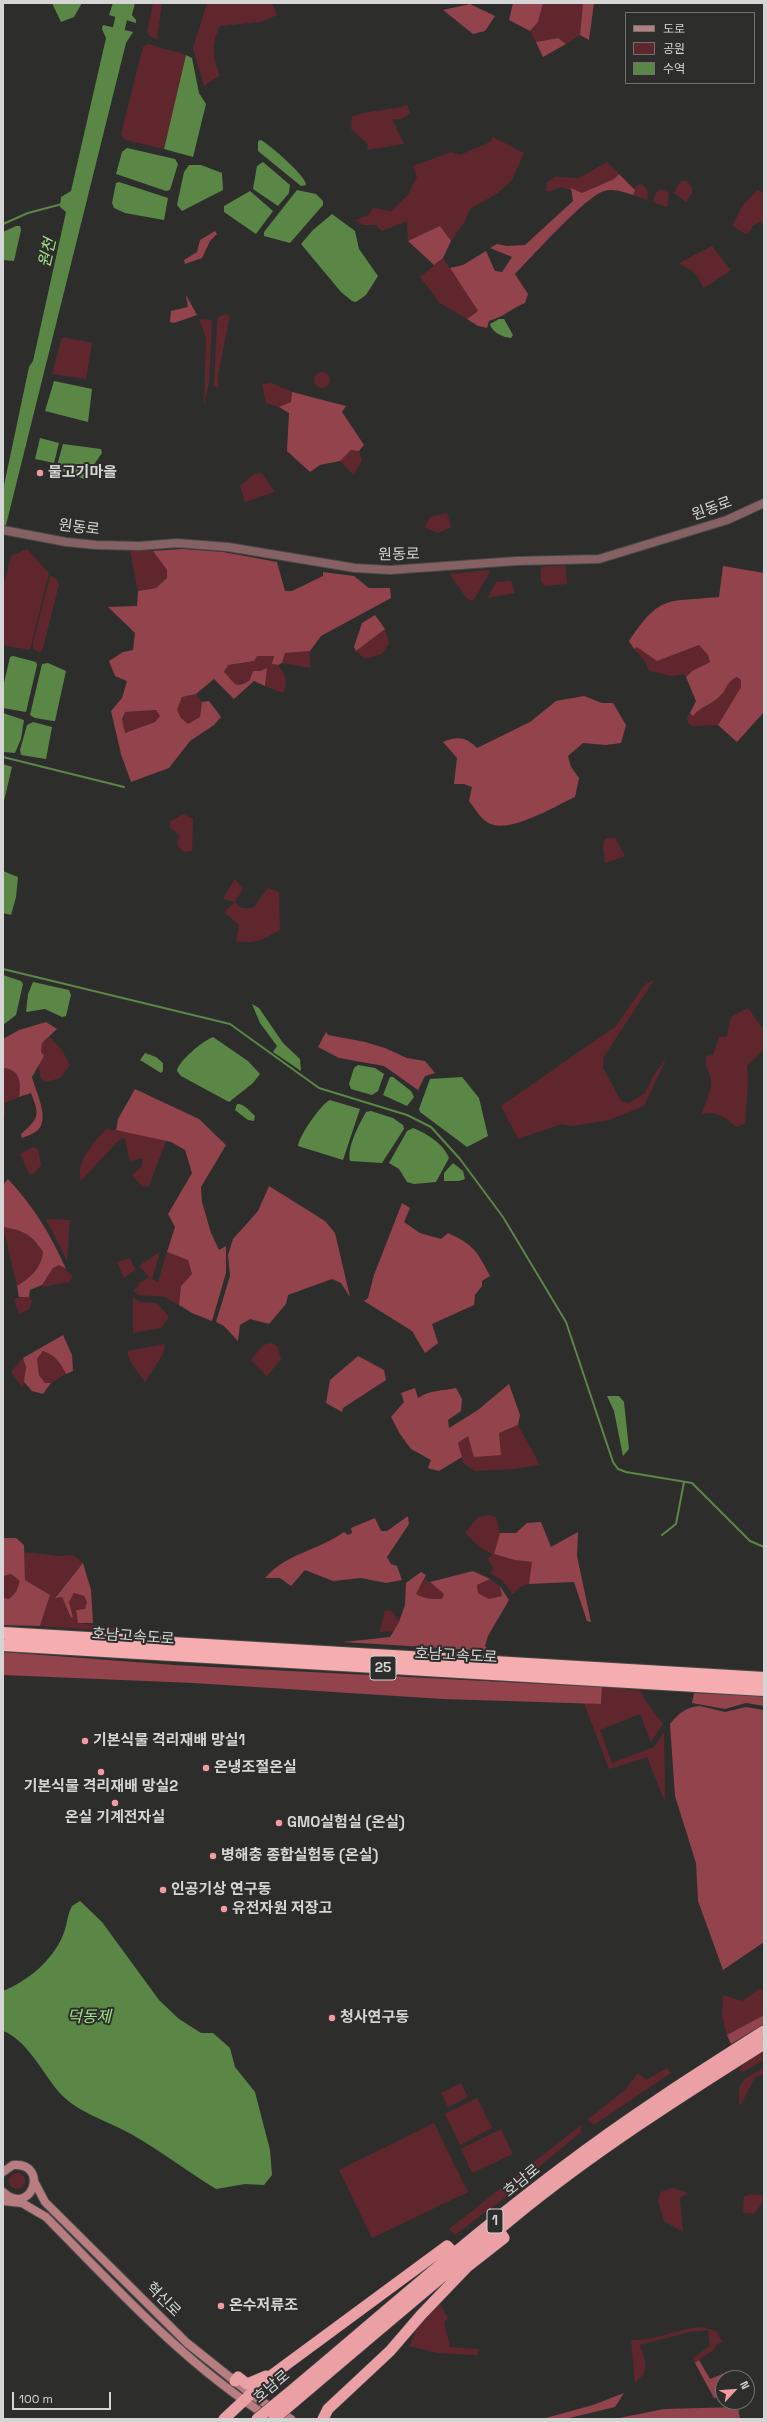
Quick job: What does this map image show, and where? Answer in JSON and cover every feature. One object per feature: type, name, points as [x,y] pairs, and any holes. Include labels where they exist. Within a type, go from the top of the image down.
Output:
[{"type":"highway","name":"호남고속도로","points":[[3,1633],[764,1678]]},
{"type":"highway","name":"호남고속도로","points":[[3,1645],[764,1690]]},
{"type":"highway","name":"호남로","points":[[257,2419],[290,2399],[499,2230],[607,2147],[744,2050],[764,2031]]},
{"type":"highway","name":"호남로","points":[[744,2050],[764,2044]]},
{"type":"highway","name":"호남로","points":[[273,2419],[290,2399],[455,2254],[563,2167],[634,2115],[720,2066]]},
{"type":"highway","points":[[323,2419],[328,2409],[390,2351],[421,2315],[467,2267],[504,2238],[499,2230]]},
{"type":"highway","points":[[224,2419],[268,2378],[447,2246],[455,2254]]},
{"type":"highway","points":[[234,2381],[238,2377],[247,2384],[265,2375],[268,2378]]},
{"type":"main road","name":"혁신로","points":[[3,2172],[13,2165],[24,2166],[32,2174],[45,2202],[187,2343],[234,2381],[247,2398],[292,2419]]},
{"type":"main road","points":[[14,2200],[30,2193],[34,2181]]},
{"type":"main road","name":"혁신로","points":[[3,2192],[46,2218],[181,2350],[247,2398],[273,2419]]},
{"type":"street","name":"원동로","points":[[3,530],[66,542],[96,545],[140,546],[177,544],[228,547],[355,568],[390,570],[516,561],[599,559],[727,520],[764,503]]},
{"type":"green space","points":[[153,3],[162,3],[157,39],[150,36],[147,32]]},
{"type":"green space","points":[[207,3],[272,3],[277,15],[261,22],[220,26],[215,39],[214,56],[220,75],[204,86],[193,48]]},
{"type":"green space","points":[[543,3],[583,3],[580,35],[566,44],[558,38],[536,42],[530,31],[538,22]]},
{"type":"green space","points":[[148,44],[186,55],[164,149],[125,140],[121,134],[143,47]]},
{"type":"green space","points":[[407,105],[410,113],[401,119],[392,119],[404,144],[367,150],[368,144],[351,129],[352,117],[358,114],[393,109]]},
{"type":"green space","points":[[493,137],[524,153],[512,180],[498,193],[470,209],[465,221],[451,241],[440,227],[408,241],[407,221],[382,231],[376,225],[363,225],[355,220],[368,215],[373,208],[391,211],[408,195],[417,177],[413,166],[451,152],[460,155],[490,142]]},
{"type":"green space","points":[[607,162],[619,174],[614,179],[582,193],[560,187],[549,192],[546,190],[547,182],[555,177],[579,178]]},
{"type":"green space","points":[[682,181],[687,181],[692,187],[692,193],[686,202],[674,193]]},
{"type":"green space","points":[[641,184],[647,191],[647,200],[633,195],[636,186]]},
{"type":"green space","points":[[661,189],[669,193],[667,207],[653,202],[656,192]]},
{"type":"green space","points":[[757,190],[764,193],[764,226],[760,222],[752,226],[751,230],[746,234],[732,226],[743,205]]},
{"type":"green space","points":[[712,246],[731,270],[704,288],[695,273],[679,263]]},
{"type":"green space","points":[[443,258],[478,311],[467,319],[440,303],[420,277]]},
{"type":"green space","points":[[225,314],[230,315],[218,375],[219,388],[214,386],[217,324],[218,318]]},
{"type":"green space","points":[[199,319],[212,320],[209,382],[204,407],[206,338]]},
{"type":"green space","points":[[62,337],[92,343],[86,379],[52,374]]},
{"type":"green space","points":[[322,372],[328,374],[330,380],[328,386],[322,388],[316,386],[314,380],[316,374]]},
{"type":"green space","points":[[272,383],[292,392],[291,402],[279,407],[266,403],[262,384]]},
{"type":"green space","points":[[351,450],[359,451],[362,460],[354,475],[340,461]]},
{"type":"green space","points":[[262,473],[275,492],[245,502],[240,486],[254,474]]},
{"type":"green space","points":[[447,513],[451,527],[438,533],[425,527],[430,517]]},
{"type":"green space","points":[[27,549],[49,573],[30,650],[3,645],[3,588],[11,556]]},
{"type":"green space","points":[[130,551],[153,551],[167,570],[167,578],[156,588],[138,591]]},
{"type":"green space","points":[[565,565],[567,584],[545,586],[541,581],[541,567]]},
{"type":"green space","points":[[487,570],[490,572],[473,601],[467,599],[450,574]]},
{"type":"green space","points":[[50,576],[57,579],[59,584],[43,648],[40,653],[33,648],[33,643]]},
{"type":"green space","points":[[511,581],[515,593],[488,598],[496,582]]},
{"type":"green space","points":[[385,629],[389,643],[382,654],[365,659],[356,651]]},
{"type":"green space","points":[[699,645],[708,655],[710,662],[692,671],[686,677],[684,674],[672,676],[649,671],[645,661],[634,649],[637,647]]},
{"type":"green space","points":[[294,651],[310,651],[310,668],[282,663],[285,653]]},
{"type":"green space","points":[[267,654],[274,656],[273,664],[278,665],[284,675],[286,685],[283,693],[265,686],[267,668],[245,683],[240,684],[232,682],[224,672],[227,665],[254,661],[257,656]]},
{"type":"green space","points":[[737,677],[741,680],[741,687],[718,725],[692,726],[688,723],[687,717],[690,713],[693,715],[718,698],[729,683]]},
{"type":"green space","points":[[196,694],[202,702],[200,717],[188,724],[181,718],[177,710],[182,697]]},
{"type":"green space","points":[[157,710],[160,716],[155,722],[125,733],[122,719],[125,712]]},
{"type":"green space","points":[[183,814],[193,819],[192,851],[184,852],[178,847],[177,842],[180,836],[170,827],[170,822]]},
{"type":"green space","points":[[608,838],[615,838],[625,856],[605,863],[603,848],[604,840]]},
{"type":"green space","points":[[235,879],[243,889],[235,902],[223,899]]},
{"type":"green space","points":[[268,888],[279,892],[280,930],[254,942],[236,941],[239,925],[224,912],[235,902],[242,908],[253,908]]},
{"type":"green space","points":[[654,980],[603,1058],[603,1068],[621,1101],[629,1103],[645,1093],[655,1073],[666,1059],[644,1106],[609,1120],[573,1126],[562,1124],[518,1139],[501,1106],[616,1026],[645,984]]},
{"type":"green space","points":[[748,1008],[762,1028],[764,1028],[764,1049],[747,1066],[748,1083],[745,1124],[736,1127],[728,1120],[716,1114],[702,1114],[711,1084],[706,1065],[706,1056],[713,1055],[719,1037],[727,1036],[731,1017]]},
{"type":"green space","points":[[50,1037],[62,1050],[70,1065],[60,1078],[46,1082],[41,1078],[38,1064],[43,1056],[41,1052],[42,1043]]},
{"type":"green space","points":[[3,1068],[9,1069],[16,1074],[20,1082],[20,1087],[19,1097],[5,1103],[5,1114],[3,1115]]},
{"type":"green space","points":[[106,1129],[143,1134],[166,1141],[149,1186],[143,1187],[132,1175],[142,1166],[142,1158],[132,1161],[129,1159],[125,1138],[119,1140],[81,1181],[80,1174],[83,1160],[91,1146]]},
{"type":"green space","points":[[33,1147],[38,1150],[41,1165],[34,1174],[29,1173],[20,1154]]},
{"type":"green space","points":[[46,1219],[70,1220],[67,1261]]},
{"type":"green space","points":[[3,1227],[27,1234],[35,1241],[43,1252],[38,1268],[17,1286]]},
{"type":"green space","points":[[160,1252],[152,1279],[158,1282],[167,1252],[188,1260],[192,1274],[181,1286],[179,1305],[165,1297],[139,1295],[134,1291],[140,1283],[149,1277],[140,1267],[143,1263]]},
{"type":"green space","points":[[130,1258],[135,1270],[124,1278],[117,1262]]},
{"type":"green space","points":[[59,1265],[73,1276],[69,1282],[43,1287],[42,1285],[53,1268]]},
{"type":"green space","points":[[24,1296],[30,1297],[32,1302],[29,1309],[19,1314],[14,1299]]},
{"type":"green space","points":[[133,1298],[140,1302],[157,1303],[169,1317],[161,1328],[133,1333]]},
{"type":"green space","points":[[272,1343],[277,1346],[281,1359],[267,1376],[251,1360],[263,1345]]},
{"type":"green space","points":[[165,1344],[163,1354],[145,1382],[131,1363],[127,1351]]},
{"type":"green space","points":[[43,1351],[57,1360],[66,1374],[51,1383],[45,1383],[39,1375],[37,1359]]},
{"type":"green space","points":[[23,1358],[26,1372],[22,1387],[11,1372]]},
{"type":"green space","points":[[518,1425],[540,1465],[512,1469],[475,1471],[463,1463],[458,1443],[468,1436],[473,1449],[501,1454],[499,1433]]},
{"type":"green space","points":[[489,1515],[496,1517],[500,1533],[494,1554],[515,1560],[533,1562],[529,1584],[520,1587],[513,1594],[502,1580],[490,1573],[494,1568],[487,1559],[493,1554],[482,1549],[465,1533],[478,1517]]},
{"type":"green space","points":[[24,1552],[59,1556],[73,1555],[83,1563],[55,1597],[62,1597],[71,1618],[73,1617],[69,1602],[74,1593],[84,1596],[87,1602],[85,1609],[76,1610],[78,1623],[124,1629],[124,1632],[40,1626],[50,1595],[25,1580]]},
{"type":"green space","points":[[11,1574],[20,1581],[16,1592],[9,1599],[3,1598],[3,1576]]},
{"type":"green space","points":[[425,1579],[445,1594],[442,1599],[425,1599],[416,1594]]},
{"type":"green space","points":[[490,1579],[500,1586],[502,1596],[489,1599],[478,1593],[477,1585]]},
{"type":"green space","points":[[385,1610],[392,1611],[399,1622],[393,1631],[380,1632]]},
{"type":"green space","points":[[602,1687],[641,1691],[646,1702],[663,1724],[651,1742],[640,1714],[600,1730],[612,1763],[654,1747],[664,1732],[665,1802],[647,1757],[609,1769],[584,1703],[601,1704]]},
{"type":"green space","points":[[759,1989],[764,1989],[764,2015],[727,2035],[722,2015],[723,1995],[742,2001]]},
{"type":"green space","points":[[764,2051],[764,2060],[743,2072],[739,2070],[746,2061]]},
{"type":"green space","points":[[764,2067],[764,2075],[756,2076],[740,2106],[740,2085]]},
{"type":"green space","points":[[667,2068],[671,2073],[594,2125],[587,2120],[625,2090],[638,2073],[646,2080]]},
{"type":"green space","points":[[461,2083],[468,2097],[448,2107],[441,2093]]},
{"type":"green space","points":[[477,2098],[492,2128],[460,2145],[445,2114]]},
{"type":"green space","points":[[434,2123],[468,2192],[372,2238],[339,2170]]},
{"type":"green space","points":[[581,2125],[581,2132],[540,2166],[535,2175],[455,2235],[449,2229]]},
{"type":"green space","points":[[501,2129],[513,2154],[472,2173],[461,2149]]},
{"type":"green space","points":[[17,2173],[24,2178],[25,2181],[20,2188],[17,2189],[10,2184],[9,2181],[14,2174]]},
{"type":"green space","points":[[672,2188],[688,2193],[680,2198],[683,2232],[664,2221],[658,2200],[661,2192]]},
{"type":"green space","points":[[751,2194],[762,2195],[763,2202],[754,2214],[743,2213],[744,2197]]},
{"type":"green space","points":[[437,2300],[448,2318],[444,2322],[450,2347],[478,2349],[478,2355],[438,2353],[409,2346],[415,2334],[412,2329]]},
{"type":"green space","points":[[701,2327],[716,2331],[723,2342],[717,2344],[713,2350],[695,2363],[693,2358],[710,2346],[708,2330],[690,2332],[640,2345],[646,2365],[644,2373],[635,2383],[631,2340],[649,2339]]},
{"type":"shaded area","points":[[513,3],[543,3],[538,22],[530,31],[509,20]]},
{"type":"shaded area","points":[[583,3],[594,3],[589,40],[580,35]]},
{"type":"shaded area","points":[[470,4],[495,16],[485,31],[473,34],[443,10]]},
{"type":"shaded area","points":[[558,38],[566,44],[543,57],[536,42]]},
{"type":"shaded area","points":[[619,174],[635,190],[633,195],[611,190],[604,191],[595,196],[572,215],[515,274],[528,294],[525,303],[489,321],[487,328],[478,326],[467,319],[478,311],[450,268],[463,265],[486,251],[495,271],[502,272],[512,257],[490,248],[497,244],[507,246],[525,245],[573,201],[571,188],[582,193],[614,179]]},
{"type":"shaded area","points":[[440,226],[451,241],[443,258],[434,265],[408,241]]},
{"type":"shaded area","points":[[215,231],[217,234],[210,241],[202,258],[185,264],[184,260],[197,252],[200,240]]},
{"type":"shaded area","points":[[186,295],[197,315],[174,323],[170,322],[171,311],[188,307]]},
{"type":"shaded area","points":[[292,392],[346,406],[342,412],[364,445],[359,451],[351,450],[340,461],[320,465],[310,472],[287,451],[289,413],[279,407],[291,402]]},
{"type":"shaded area","points":[[183,549],[223,552],[277,562],[285,591],[292,591],[323,576],[323,572],[354,576],[369,588],[390,588],[391,598],[321,636],[310,651],[285,653],[282,663],[278,665],[272,664],[274,656],[257,656],[254,661],[228,665],[224,672],[235,684],[241,685],[250,680],[253,671],[260,671],[267,668],[265,686],[254,681],[234,699],[214,679],[196,694],[182,697],[177,710],[181,718],[188,724],[200,717],[202,702],[209,701],[221,717],[214,725],[190,741],[169,768],[131,782],[121,754],[111,711],[122,698],[127,681],[115,676],[109,661],[123,652],[133,650],[135,633],[108,607],[137,606],[138,591],[156,588],[167,578],[167,570],[153,551]],"holes":[[[156,710],[160,716],[155,722],[125,733],[122,719],[125,712]]]},
{"type":"shaded area","points":[[723,566],[764,573],[764,712],[737,742],[718,725],[741,687],[741,680],[737,677],[733,679],[718,698],[693,716],[690,713],[696,701],[686,677],[692,671],[710,662],[708,655],[699,645],[657,661],[637,647],[634,649],[629,641],[649,615],[666,603],[687,599],[719,597]]},
{"type":"shaded area","points":[[375,615],[385,629],[356,651],[354,647],[362,623]]},
{"type":"shaded area","points":[[584,696],[602,703],[613,703],[626,725],[621,743],[606,745],[583,743],[568,756],[571,767],[579,778],[575,797],[544,813],[518,823],[496,825],[484,820],[469,801],[472,787],[464,784],[454,784],[457,758],[443,742],[457,738],[473,744],[477,748],[530,722],[556,701]]},
{"type":"shaded area","points":[[46,1022],[57,1029],[42,1043],[41,1052],[44,1056],[32,1077],[41,1105],[43,1120],[37,1131],[22,1138],[21,1134],[34,1120],[37,1112],[31,1093],[19,1097],[20,1082],[16,1074],[9,1069],[3,1068],[3,1039],[19,1030]]},
{"type":"shaded area","points":[[326,1032],[328,1035],[365,1042],[385,1048],[407,1058],[425,1061],[435,1073],[425,1076],[418,1090],[384,1066],[339,1058],[318,1047]]},
{"type":"shaded area","points":[[135,1089],[199,1119],[226,1145],[201,1187],[202,1202],[211,1233],[219,1250],[226,1246],[226,1273],[212,1321],[192,1313],[179,1305],[181,1286],[192,1274],[188,1260],[167,1252],[175,1227],[168,1214],[192,1173],[185,1150],[171,1142],[116,1130],[118,1119]]},
{"type":"shaded area","points":[[8,1179],[34,1211],[66,1269],[59,1265],[53,1268],[42,1285],[30,1290],[29,1297],[19,1297],[17,1286],[38,1268],[43,1252],[35,1241],[27,1234],[3,1227],[3,1185]]},
{"type":"shaded area","points":[[269,1186],[325,1221],[335,1233],[350,1297],[341,1283],[332,1279],[288,1295],[286,1304],[269,1324],[250,1319],[240,1325],[238,1341],[224,1326],[216,1322],[230,1276],[228,1255],[233,1239],[258,1211]]},
{"type":"shaded area","points":[[402,1203],[410,1208],[404,1222],[420,1233],[441,1239],[448,1233],[464,1241],[482,1260],[490,1276],[482,1281],[482,1286],[475,1295],[474,1305],[432,1324],[438,1343],[425,1353],[412,1331],[364,1301],[368,1298],[374,1275]]},
{"type":"shaded area","points":[[63,1335],[72,1355],[73,1371],[66,1374],[57,1360],[43,1351],[37,1359],[39,1375],[45,1383],[51,1383],[43,1394],[32,1391],[24,1382],[26,1367],[23,1358]]},
{"type":"shaded area","points":[[358,1356],[384,1370],[386,1380],[343,1408],[342,1412],[326,1403],[330,1380]]},
{"type":"shaded area","points":[[509,1384],[520,1415],[518,1425],[499,1433],[501,1455],[474,1457],[468,1436],[458,1443],[462,1457],[439,1471],[428,1468],[431,1460],[411,1449],[400,1434],[391,1417],[404,1402],[401,1393],[415,1388],[418,1398],[431,1392],[456,1388],[462,1399],[461,1411],[448,1420],[449,1428],[478,1410]]},
{"type":"shaded area","points":[[408,1516],[409,1524],[387,1557],[391,1564],[397,1566],[402,1580],[386,1583],[361,1578],[333,1581],[305,1570],[291,1586],[280,1578],[265,1578],[274,1569],[293,1557],[324,1544],[344,1532],[348,1535],[352,1533],[351,1528],[375,1518],[381,1531],[387,1531]]},
{"type":"shaded area","points":[[541,1522],[551,1547],[578,1532],[577,1556],[591,1622],[587,1621],[574,1582],[529,1584],[532,1562],[515,1560],[494,1554],[500,1533],[516,1533],[527,1523]]},
{"type":"shaded area","points":[[3,1538],[16,1538],[24,1545],[25,1580],[50,1595],[40,1626],[3,1625],[3,1598],[9,1599],[16,1592],[20,1581],[11,1574],[3,1576]]},
{"type":"shaded area","points":[[83,1563],[91,1590],[93,1623],[78,1623],[76,1610],[85,1609],[87,1602],[84,1596],[74,1593],[69,1602],[73,1617],[71,1618],[62,1597],[55,1598]]},
{"type":"shaded area","points":[[473,1571],[490,1579],[477,1585],[478,1593],[489,1599],[502,1596],[500,1586],[509,1600],[488,1636],[485,1646],[490,1651],[343,1642],[390,1637],[399,1622],[405,1605],[406,1583],[421,1572],[426,1575],[416,1594],[422,1597],[442,1599],[444,1594],[430,1582]]},
{"type":"shaded area","points":[[3,1652],[174,1665],[602,1687],[601,1704],[443,1699],[193,1683],[3,1675]]},
{"type":"shaded area","points":[[694,1693],[764,1696],[764,1706],[746,1703],[725,1709],[692,1703]]},
{"type":"shaded area","points":[[700,1706],[725,1712],[746,1707],[764,1710],[764,1942],[723,1970],[698,1901],[696,1863],[675,1796],[670,1724],[683,1711]]},
{"type":"shaded area","points":[[764,2015],[764,2024],[731,2044],[727,2035]]},
{"type":"shaded area","points":[[699,2360],[710,2379],[715,2377],[715,2398],[714,2398],[695,2363]]},
{"type":"shaded area","points":[[624,2393],[615,2407],[565,2419],[542,2419],[593,2405]]},
{"type":"shaded area","points":[[715,2408],[715,2410],[738,2410],[740,2419],[614,2419],[664,2409]]},
{"type":"water","points":[[52,3],[82,3],[74,17],[61,22]]},
{"type":"water","points":[[113,3],[135,3],[132,15],[136,20],[136,23],[109,15]]},
{"type":"water","points":[[103,25],[133,32],[126,43],[3,537],[3,490],[29,367],[33,361],[66,212],[60,207],[61,197],[71,191],[106,38],[102,29]]},
{"type":"water","points":[[186,55],[192,58],[199,93],[206,104],[193,157],[164,149]]},
{"type":"water","points":[[261,140],[279,154],[301,175],[306,185],[301,186],[258,151],[258,141]]},
{"type":"water","points":[[127,148],[175,159],[178,164],[170,190],[166,191],[116,174],[122,152]]},
{"type":"water","points":[[263,162],[290,185],[289,193],[278,206],[253,189],[257,166]]},
{"type":"water","points":[[189,165],[201,165],[222,173],[223,190],[182,211],[177,205],[184,172]]},
{"type":"water","points":[[119,182],[168,198],[164,220],[125,213],[114,208],[112,203],[116,183]]},
{"type":"water","points":[[297,190],[316,194],[323,201],[323,205],[290,243],[264,236],[264,232]]},
{"type":"water","points":[[250,191],[273,211],[256,234],[224,212],[224,206]]},
{"type":"water","points":[[332,214],[355,231],[359,249],[378,276],[366,295],[356,302],[352,301],[341,292],[301,244],[313,230]]},
{"type":"water","points":[[16,226],[20,226],[21,230],[14,261],[3,260],[3,232]]},
{"type":"water","points":[[499,319],[504,319],[513,335],[511,338],[498,334],[491,327],[490,324]]},
{"type":"water","points":[[54,381],[92,389],[88,422],[45,411]]},
{"type":"water","points":[[40,438],[59,443],[54,463],[35,459]]},
{"type":"water","points":[[63,444],[101,449],[102,453],[84,479],[56,469]]},
{"type":"water","points":[[13,656],[36,662],[37,665],[26,712],[3,708],[3,687],[10,657]]},
{"type":"water","points":[[48,663],[66,671],[55,721],[35,718],[30,715],[42,664]]},
{"type":"water","points":[[3,713],[24,720],[21,739],[15,753],[3,752]]},
{"type":"water","points":[[33,722],[52,727],[46,759],[21,755],[20,750],[27,725]]},
{"type":"water","points":[[3,764],[12,767],[3,805]]},
{"type":"water","points":[[3,871],[18,877],[16,897],[11,915],[3,913]]},
{"type":"water","points":[[3,975],[21,981],[23,984],[16,1015],[3,1025]]},
{"type":"water","points":[[33,982],[69,990],[71,995],[66,1016],[62,1017],[45,1009],[26,1012],[28,994]]},
{"type":"water","points":[[252,1004],[259,1008],[283,1043],[300,1059],[301,1071],[273,1052],[277,1046],[260,1023]]},
{"type":"water","points":[[213,1037],[248,1061],[260,1074],[253,1083],[229,1102],[181,1076],[177,1071],[178,1067],[192,1051]]},
{"type":"water","points":[[145,1053],[156,1057],[163,1063],[163,1071],[161,1073],[140,1060]]},
{"type":"water","points":[[358,1065],[375,1068],[384,1074],[378,1091],[372,1095],[351,1089],[349,1084],[354,1068]]},
{"type":"water","points":[[390,1077],[393,1077],[411,1091],[414,1097],[407,1106],[383,1095]]},
{"type":"water","points":[[462,1077],[479,1098],[488,1136],[467,1147],[420,1112],[419,1109],[430,1079]]},
{"type":"water","points":[[330,1100],[360,1109],[343,1160],[298,1146],[302,1135],[311,1121],[321,1107]]},
{"type":"water","points":[[237,1104],[244,1106],[255,1116],[254,1121],[248,1120],[235,1110]]},
{"type":"water","points":[[371,1111],[393,1118],[403,1125],[404,1129],[382,1163],[350,1161],[350,1149],[354,1136],[366,1112]]},
{"type":"water","points":[[413,1128],[434,1140],[447,1153],[449,1158],[436,1182],[414,1184],[407,1182],[399,1169],[389,1163],[407,1131]]},
{"type":"water","points":[[453,1163],[463,1171],[465,1179],[459,1181],[444,1181],[444,1173]]},
{"type":"water","points":[[607,1396],[619,1396],[624,1402],[629,1449],[623,1456],[614,1411]]},
{"type":"water","name":"덕동제","points":[[80,1901],[102,1922],[159,2000],[179,2019],[201,2033],[213,2033],[230,2048],[235,2067],[255,2092],[270,2150],[272,2175],[264,2185],[245,2184],[216,2189],[142,2141],[83,2111],[66,2099],[58,2091],[34,2057],[19,2041],[3,2031],[3,1991],[22,1982],[39,1969],[53,1953],[63,1935],[72,1906]]},
{"type":"waterway","name":"원천","points":[[115,44],[125,3]]},
{"type":"waterway","points":[[3,224],[28,213],[62,204]]},
{"type":"waterway","points":[[3,757],[124,787]]},
{"type":"waterway","points":[[3,969],[230,1024],[319,1088],[407,1115],[431,1127],[460,1159],[503,1217],[566,1322],[613,1462],[618,1469],[626,1472],[692,1483],[750,1541],[764,1547]]},
{"type":"waterway","points":[[3,1413],[3,1428]]},
{"type":"waterway","points":[[662,1535],[676,1524],[684,1482]]},
{"type":"place","name":"물고기마을","points":[[40,473]]},
{"type":"place","name":"기본식물 격리재배 망실1","points":[[85,1741]]},
{"type":"place","name":"온냉조절온실","points":[[206,1768]]},
{"type":"place","name":"기본식물 격리재배 망실2","points":[[101,1772]]},
{"type":"place","name":"온실 기계전자실","points":[[115,1803]]},
{"type":"place","name":"GMO실험실 (온실)","points":[[279,1823]]},
{"type":"place","name":"병해충 종합실험동 (온실)","points":[[213,1856]]},
{"type":"place","name":"인공기상 연구동","points":[[163,1890]]},
{"type":"place","name":"유전자원 저장고","points":[[224,1909]]},
{"type":"place","name":"청사연구동","points":[[332,2018]]},
{"type":"place","name":"온수저류조","points":[[221,2306]]}]
